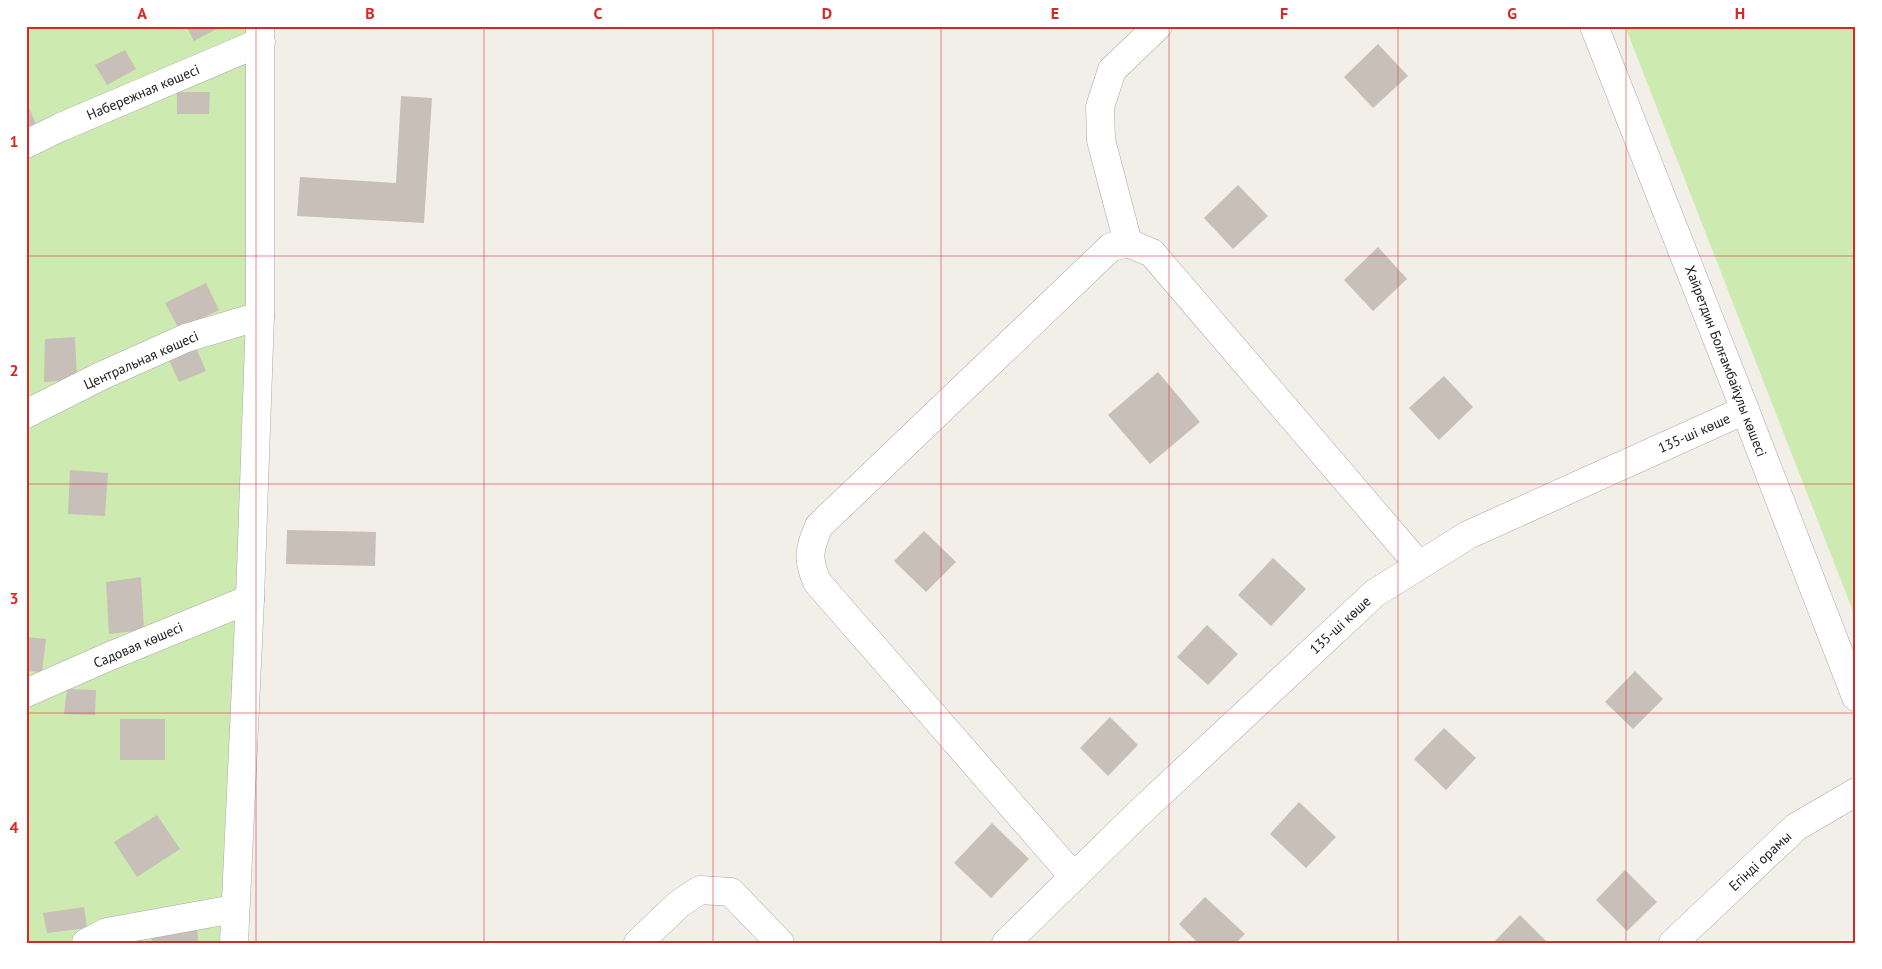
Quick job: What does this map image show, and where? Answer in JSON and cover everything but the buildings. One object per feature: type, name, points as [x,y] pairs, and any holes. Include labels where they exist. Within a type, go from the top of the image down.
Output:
[{"type":"street","points":[[1128,243],[1101,140],[1100,107],[1112,70],[1158,26]]},
{"type":"street","name":"Хайретдин Болғамбайұлы көшесі","points":[[1594,26],[1856,697]]},
{"type":"street","points":[[234,943],[234,909],[250,599],[260,316],[260,34]]},
{"type":"street","name":"Набережная көшесі","points":[[26,144],[260,34]]},
{"type":"street","points":[[1073,876],[817,582],[810,566],[810,546],[818,526],[1111,247],[1128,243],[1152,253],[1418,564]]},
{"type":"street","name":"Центральная көшесі","points":[[26,414],[101,376],[186,338],[260,316]]},
{"type":"street","name":"135-ші көше","points":[[1006,943],[1137,815],[1375,593],[1468,534],[1745,410]]},
{"type":"street","name":"Садовая көшесі","points":[[26,693],[110,656],[250,599]]},
{"type":"street","name":"Егінді орамы","points":[[1674,943],[1796,827],[1856,792]]},
{"type":"street","points":[[638,943],[679,904],[700,890],[731,892],[780,943]]},
{"type":"street","points":[[86,943],[107,932],[234,909]]},
{"type":"green space","points":[[26,26],[249,26],[247,943],[26,943]]},
{"type":"green space","points":[[1625,26],[1856,26],[1856,619]]}]
